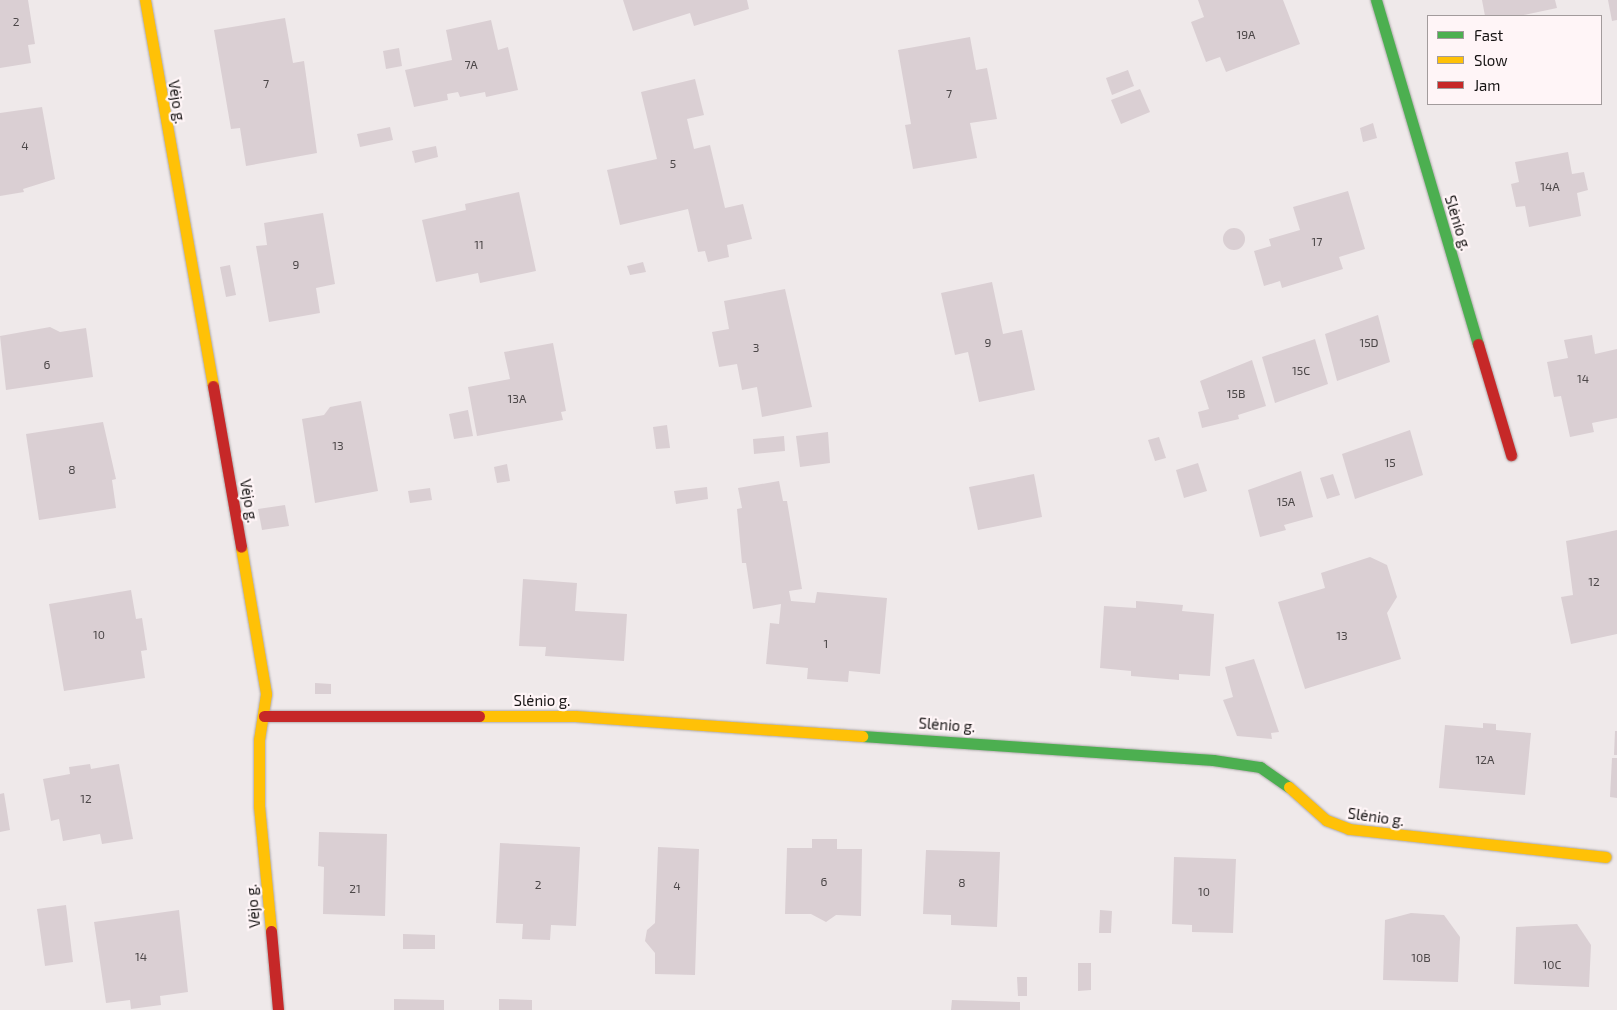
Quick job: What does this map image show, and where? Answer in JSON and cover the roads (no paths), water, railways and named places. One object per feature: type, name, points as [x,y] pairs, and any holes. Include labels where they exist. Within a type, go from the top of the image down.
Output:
[{"type":"street","name":"Vėjo g.","points":[[145,0],[263,670],[264,716],[258,756],[259,806],[278,1010]]},
{"type":"street","name":"Slėnio g.","points":[[1376,0],[1511,455]]},
{"type":"street","name":"Slėnio g.","points":[[264,716],[575,716],[1213,760],[1260,767],[1273,773],[1326,820],[1349,829],[1605,857]]}]
